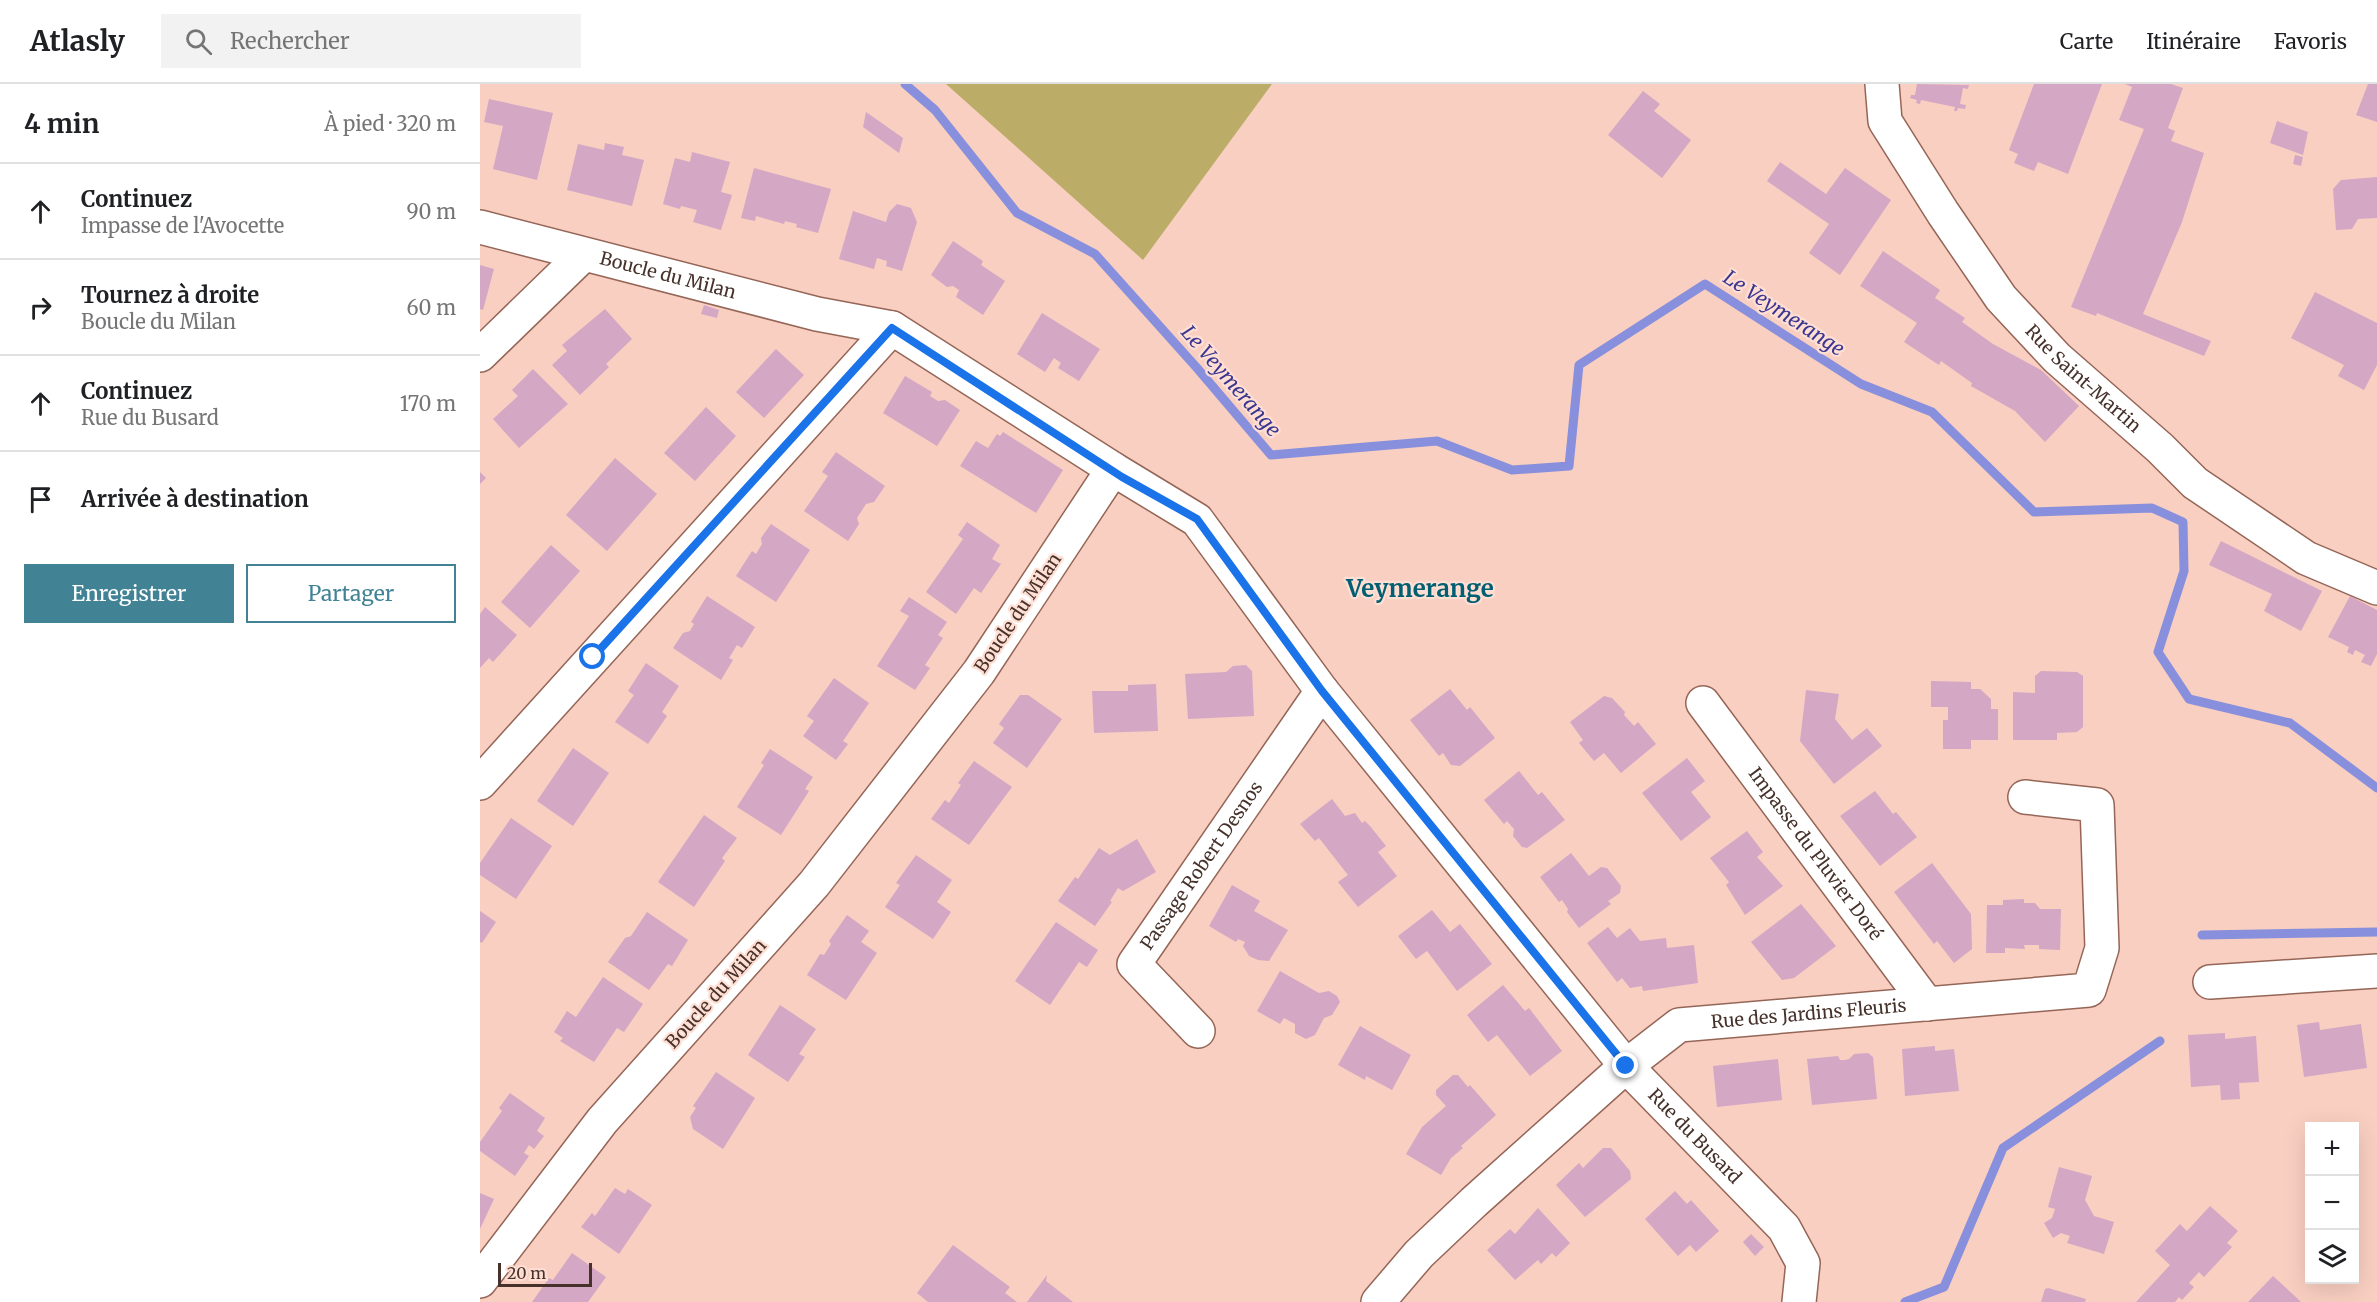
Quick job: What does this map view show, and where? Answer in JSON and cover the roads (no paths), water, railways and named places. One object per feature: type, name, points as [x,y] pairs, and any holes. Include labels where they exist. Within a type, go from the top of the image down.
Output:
[{"type":"street","name":"Rue Saint-Martin","points":[[1882,84],[1885,121],[1943,213],[2001,298],[2057,358],[2160,448],[2194,483],[2306,558],[2377,588]]},
{"type":"street","name":"Boucle du Milan","points":[[480,227],[817,315],[892,328],[1113,469],[979,672],[821,875],[602,1121],[480,1281]]},
{"type":"street","points":[[480,355],[583,255]]},
{"type":"street","points":[[480,783],[892,328]]},
{"type":"street","name":"Rue du Busard","points":[[1113,469],[1197,519],[1322,691],[1626,1066],[1784,1228],[1803,1263],[1799,1302]]},
{"type":"street","name":"Passage Robert Desnos","points":[[1198,1031],[1134,964],[1322,691]]},
{"type":"street","name":"Impasse du Pluvier Doré","points":[[1703,703],[1927,1004]]},
{"type":"street","name":"Rue des Jardins Fleuris","points":[[1378,1302],[1419,1254],[1626,1066],[1679,1025],[2090,990],[2102,948],[2097,805],[2025,797]]},
{"type":"street","points":[[2210,982],[2377,970]]},
{"type":"street","points":[[480,1297],[482,1302]]},
{"type":"waterway","name":"Le Veymerange","points":[[905,84],[935,110],[1017,213],[1095,254],[1271,455],[1437,441],[1512,470],[1569,466],[1579,365],[1705,284],[1861,384],[1932,412],[2034,512],[2152,508],[2183,522],[2184,571],[2158,652],[2189,699],[2290,723],[2377,788]]},
{"type":"waterway","points":[[2202,935],[2377,932]]},
{"type":"waterway","points":[[1905,1302],[1944,1287],[2003,1148],[2160,1041]]},
{"type":"district","name":"Veymerange","points":[[1420,589]]}]
